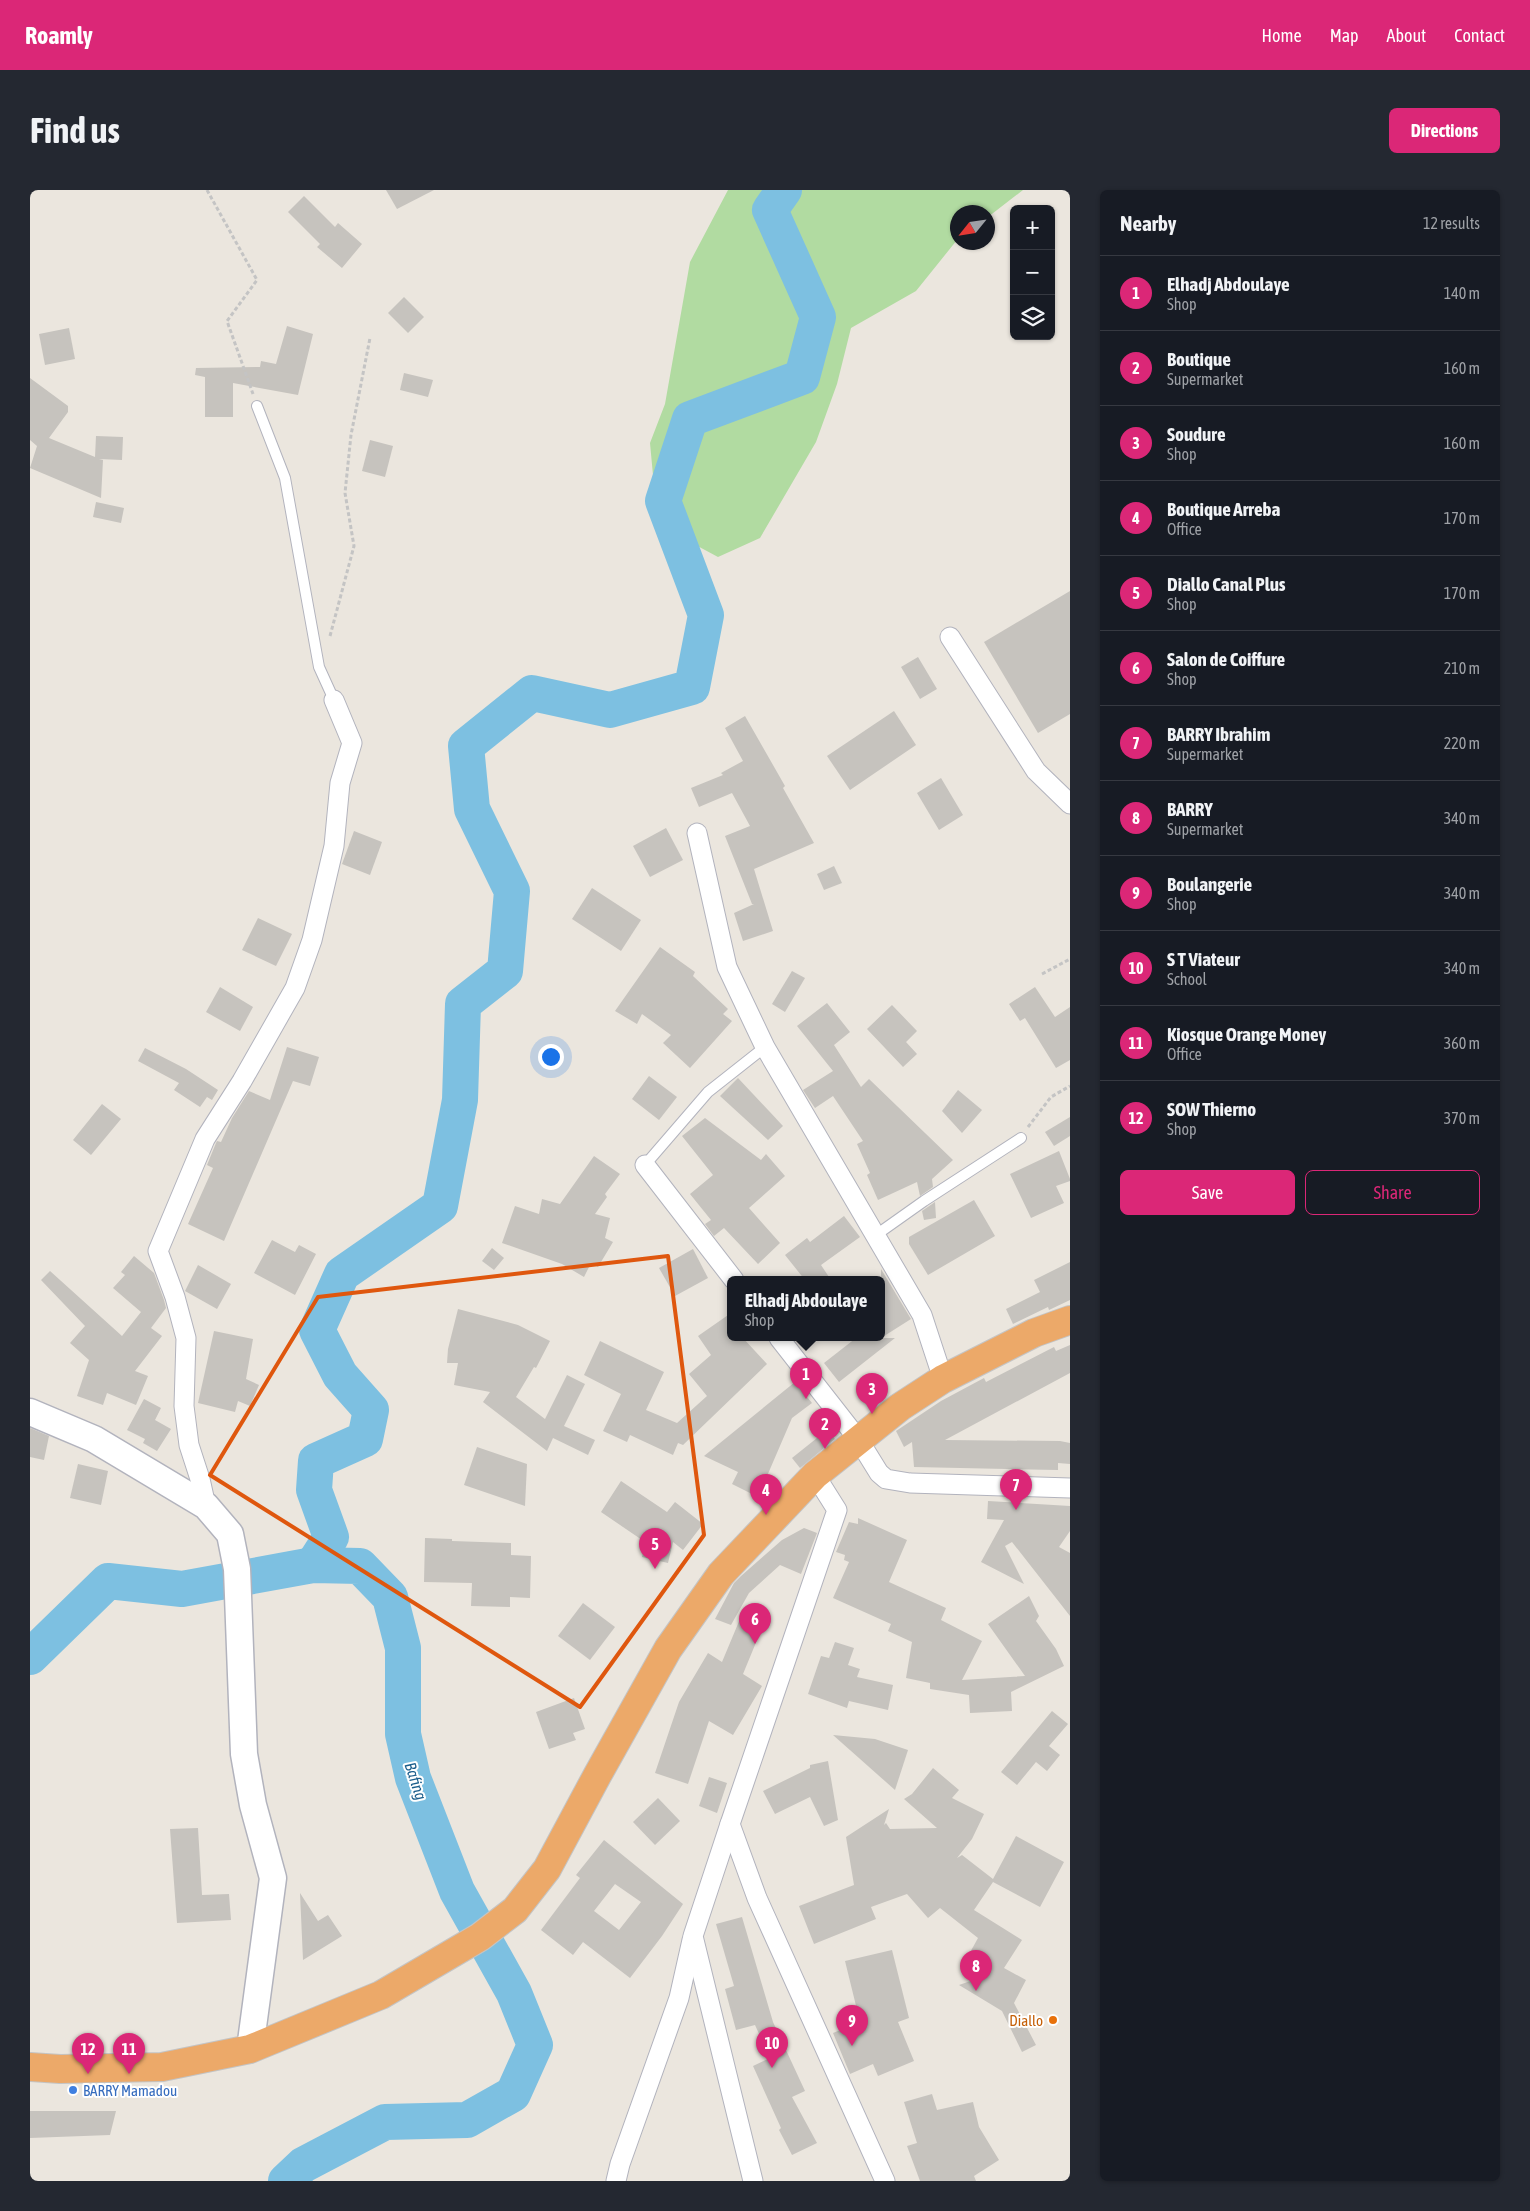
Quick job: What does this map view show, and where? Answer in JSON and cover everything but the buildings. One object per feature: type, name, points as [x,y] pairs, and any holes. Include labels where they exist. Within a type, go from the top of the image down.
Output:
[{"type":"highway","points":[[30,2067],[162,2067],[250,2049],[381,1995],[480,1937],[515,1910],[548,1869],[598,1774],[668,1649],[721,1574],[815,1475],[900,1407],[943,1380],[1034,1333],[1070,1320]]},
{"type":"main road","points":[[30,1412],[94,1440],[206,1506],[230,1534],[237,1569],[244,1754],[253,1805],[274,1878],[250,2049]]},
{"type":"street","points":[[950,637],[1036,770],[1070,804]]},
{"type":"street","points":[[206,1506],[200,1479],[188,1445],[184,1406],[186,1338],[175,1297],[158,1251],[205,1138],[242,1081],[295,988],[312,940],[334,846],[340,783],[352,743],[334,700]]},
{"type":"street","points":[[697,833],[727,968],[765,1047],[922,1315],[943,1380]]},
{"type":"street","points":[[645,1165],[731,1276]]},
{"type":"street","points":[[781,1341],[858,1439],[879,1473],[886,1479],[897,1482],[1070,1488]]},
{"type":"street","points":[[616,2181],[620,2164],[679,1998],[693,1936],[837,1510],[815,1475]]},
{"type":"street","points":[[730,1824],[756,1898],[885,2181]]},
{"type":"street","points":[[693,1936],[753,2181]]},
{"type":"lane","points":[[257,406],[285,478],[319,667],[334,700]]},
{"type":"lane","points":[[645,1165],[708,1092],[765,1047]]},
{"type":"lane","points":[[876,1235],[924,1200],[1021,1138]]},
{"type":"path","points":[[207,190],[257,280],[227,321],[257,406]]},
{"type":"path","points":[[319,667],[354,546],[345,493],[351,435],[370,338]]},
{"type":"path","points":[[1042,974],[1070,959]]},
{"type":"path","points":[[1021,1138],[1051,1096],[1070,1086]]},
{"type":"highlighted area","points":[[668,1256],[704,1535],[580,1707],[210,1475],[318,1297]]},
{"type":"green space","points":[[728,190],[1023,190],[995,212],[995,205],[950,205],[950,249],[916,291],[851,328],[837,384],[816,442],[760,538],[718,557],[664,528],[654,486],[650,443],[665,404],[690,262]]},
{"type":"waterway","points":[[313,1565],[331,1537],[314,1490],[316,1461],[365,1439],[371,1410],[340,1375],[317,1330],[342,1274],[440,1206],[460,1100],[463,1004],[505,971],[512,891],[472,809],[466,746],[532,693],[610,710],[692,687],[706,615],[663,501],[690,419],[802,377],[818,317],[770,210],[784,190]]},
{"type":"waterway","name":"Bafing","points":[[30,1657],[108,1581],[182,1589],[313,1565],[360,1566],[390,1597],[403,1648],[403,1734],[413,1778],[457,1891],[514,1993],[535,2045],[513,2094],[467,2120],[385,2122],[303,2165],[286,2181]]},
{"type":"place","name":"Elhadj Abdoulaye","points":[[806,1399]]},
{"type":"place","name":"Soudure","points":[[872,1414]]},
{"type":"place","name":"Boutique","points":[[825,1449]]},
{"type":"place","name":"BARRY Ibrahim","points":[[1016,1510]]},
{"type":"place","name":"Boutique Arreba","points":[[766,1515]]},
{"type":"place","name":"Diallo Canal Plus","points":[[655,1569]]},
{"type":"place","name":"Salon de Coiffure","points":[[755,1644]]},
{"type":"place","name":"BARRY","points":[[976,1991]]},
{"type":"place","name":"Diallo","points":[[1053,2020]]},
{"type":"place","name":"Boulangerie","points":[[852,2046]]},
{"type":"place","name":"S T Viateur","points":[[772,2068]]},
{"type":"place","name":"SOW Thierno","points":[[88,2074]]},
{"type":"place","name":"Kiosque Orange Money","points":[[129,2074]]},
{"type":"place","name":"BARRY Mamadou","points":[[73,2090]]}]
